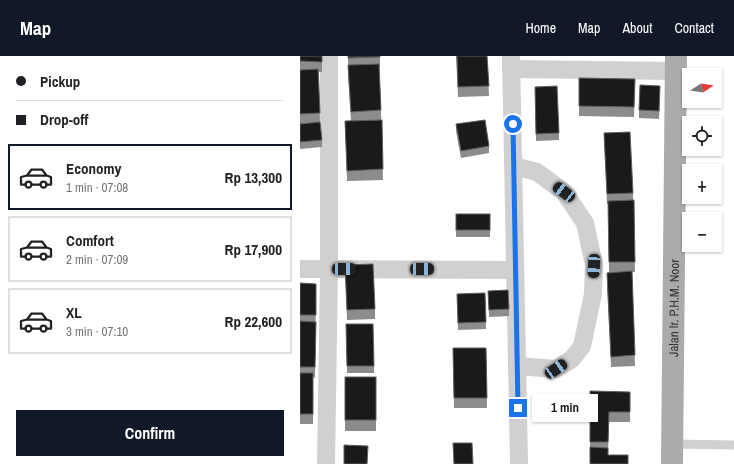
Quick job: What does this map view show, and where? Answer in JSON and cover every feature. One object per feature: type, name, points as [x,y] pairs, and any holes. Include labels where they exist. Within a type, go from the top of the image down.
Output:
[{"type":"main road","name":"Jalan Ir. P.H.M. Noor","points":[[672,454],[676,64]]},
{"type":"street","points":[[326,464],[329,269],[329,56]]},
{"type":"street","points":[[519,464],[511,62],[676,64]]},
{"type":"street","points":[[514,166],[537,172],[564,192],[585,223],[594,266],[593,294],[582,346],[572,358],[556,369],[517,366]]},
{"type":"street","points":[[300,269],[515,270]]},
{"type":"lane","points":[[672,454],[734,445]]},
{"type":"building","points":[[300,56],[322,56],[322,62],[300,61]]},
{"type":"building","points":[[348,56],[380,56],[380,57],[348,58]]},
{"type":"building","points":[[457,56],[487,56],[489,86],[458,87]]},
{"type":"building","points":[[379,64],[381,110],[351,112],[348,65]]},
{"type":"building","points":[[318,69],[320,113],[300,114],[300,70]]},
{"type":"building","points":[[579,78],[635,79],[634,107],[579,106]]},
{"type":"building","points":[[640,85],[660,86],[659,111],[639,110]]},
{"type":"building","points":[[557,86],[559,133],[536,134],[535,87]]},
{"type":"building","points":[[382,120],[383,169],[347,171],[345,121]]},
{"type":"building","points":[[485,120],[489,146],[461,151],[456,124]]},
{"type":"building","points":[[320,122],[322,140],[300,142],[300,124]]},
{"type":"building","points":[[630,132],[633,193],[607,194],[604,133]]},
{"type":"building","points":[[634,200],[635,262],[609,262],[608,201]]},
{"type":"building","points":[[456,214],[490,214],[490,230],[456,230]]},
{"type":"building","points":[[373,264],[375,309],[347,310],[345,265]]},
{"type":"building","points":[[632,271],[635,355],[611,357],[607,273]]},
{"type":"building","points":[[300,283],[316,284],[316,315],[300,315]]},
{"type":"building","points":[[508,290],[509,309],[489,310],[488,291]]},
{"type":"building","points":[[485,293],[486,322],[458,323],[457,294]]},
{"type":"building","points":[[300,321],[316,322],[315,367],[300,367]]},
{"type":"building","points":[[346,324],[373,324],[374,366],[347,366]]},
{"type":"building","points":[[453,348],[486,348],[487,398],[454,398]]},
{"type":"building","points":[[300,373],[313,373],[313,414],[300,414]]},
{"type":"building","points":[[345,377],[376,377],[376,420],[345,420]]},
{"type":"building","points":[[590,391],[630,392],[630,412],[609,412],[608,442],[590,442]]},
{"type":"building","points":[[453,443],[472,443],[473,464],[454,464]]},
{"type":"building","points":[[344,445],[368,446],[367,464],[344,464]]},
{"type":"building","points":[[590,447],[608,448],[608,455],[628,455],[628,464],[590,464]]},
{"type":"route","points":[[513,124],[518,408]]}]
